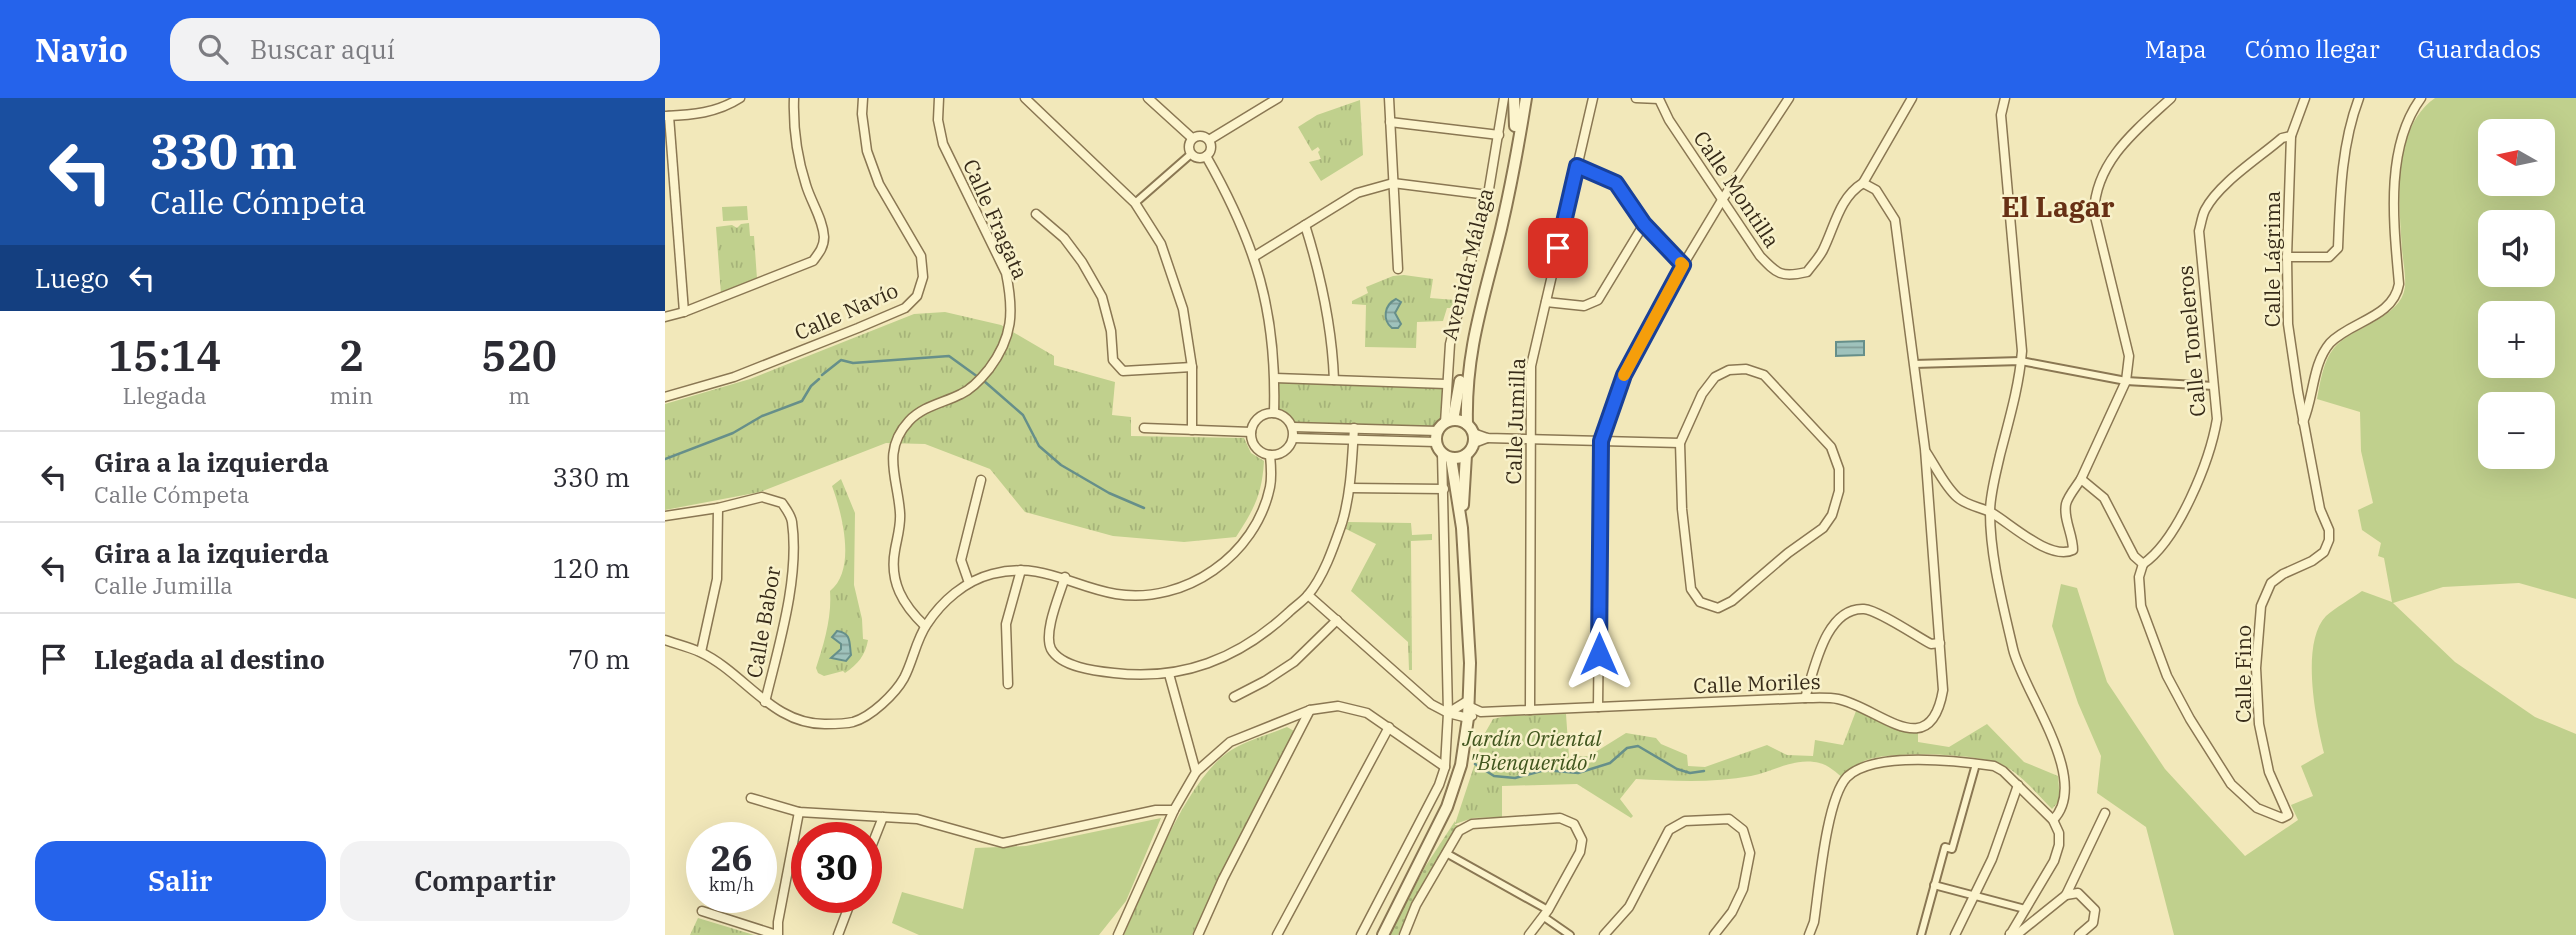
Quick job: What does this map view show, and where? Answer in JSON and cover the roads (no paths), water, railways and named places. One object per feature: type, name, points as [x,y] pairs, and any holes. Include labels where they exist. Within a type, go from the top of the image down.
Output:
[{"type":"street","points":[[684,312],[667,116],[697,115],[728,106],[740,98]]},
{"type":"street","points":[[665,317],[813,261],[823,248],[821,223],[805,184],[798,154],[793,116],[794,98]]},
{"type":"street","name":"Calle Navío","points":[[665,397],[734,377],[858,328],[905,308],[917,296],[923,277],[921,256],[879,184],[867,151],[862,114],[863,98]]},
{"type":"street","name":"Calle Fragata","points":[[925,626],[907,609],[894,574],[894,554],[900,527],[900,511],[893,475],[893,459],[898,438],[908,421],[924,408],[965,392],[981,379],[999,356],[1008,337],[1011,316],[1011,295],[1006,273],[943,144],[938,120],[939,98]]},
{"type":"street","points":[[1025,98],[1135,203],[1161,244],[1183,309],[1192,367],[1192,430]]},
{"type":"street","points":[[1148,98],[1192,138]]},
{"type":"street","points":[[1209,140],[1278,98]]},
{"type":"street","points":[[1389,98],[1398,269]]},
{"type":"street","points":[[1462,528],[1443,429],[1446,384],[1452,333],[1488,195],[1504,98]]},
{"type":"street","points":[[1514,98],[1519,121]]},
{"type":"street","points":[[1519,121],[1526,98]]},
{"type":"street","name":"Calle Jumilla","points":[[1530,710],[1531,366],[1593,98]]},
{"type":"street","points":[[1636,98],[1659,98]]},
{"type":"street","name":"Calle Montilla","points":[[1659,98],[1669,120],[1760,256],[1773,270],[1786,277],[1807,272],[1823,251],[1838,213],[1852,190],[1863,183],[1912,98]]},
{"type":"street","points":[[1598,707],[1601,441],[1624,375],[1683,265],[1789,98]]},
{"type":"street","points":[[2005,98],[2001,115],[2021,361],[1990,512],[1995,557],[2014,653],[2045,718],[2064,775],[2066,792],[2061,812],[2053,820]]},
{"type":"street","points":[[1925,449],[1959,499],[1990,512],[2052,550],[2066,553],[2073,550],[2066,502],[2081,479],[2126,381],[2129,356],[2094,212],[2095,192],[2109,162],[2127,137],[2171,98]]},
{"type":"street","name":"Calle Lágrima","points":[[2303,422],[2288,324],[2287,257],[2291,136],[2305,98]]},
{"type":"street","points":[[2287,257],[2329,257],[2338,248],[2340,199],[2350,122],[2359,98]]},
{"type":"street","points":[[2303,422],[2310,407],[2319,361],[2332,341],[2391,305],[2397,295],[2399,284],[2392,200],[2399,150],[2413,108],[2421,98]]},
{"type":"street","name":"Avenida Málaga","points":[[1443,429],[1505,188],[1519,121]]},
{"type":"street","name":"Avenida Málaga","points":[[1471,433],[1466,392],[1471,348],[1504,215],[1519,121]]},
{"type":"street","points":[[1390,122],[1499,135]]},
{"type":"street","points":[[1199,135],[1209,140],[1211,147],[1206,156],[1196,158],[1191,154],[1189,144],[1192,138],[1199,135]]},
{"type":"street","name":"Calle Toneleros","points":[[2143,564],[2154,557],[2166,543],[2195,490],[2215,431],[2217,419],[2199,231],[2204,212],[2214,196],[2282,138],[2291,136]]},
{"type":"street","points":[[1135,203],[1191,154]]},
{"type":"street","points":[[1206,156],[1232,202],[1255,256],[1269,317],[1275,378],[1274,413]]},
{"type":"street","points":[[1577,166],[1616,183],[1644,224],[1683,265]]},
{"type":"street","points":[[1255,256],[1357,193],[1393,183],[1488,195]]},
{"type":"street","name":"Calle Moriles","points":[[1469,703],[1481,712],[1805,698],[1838,699],[1901,727],[1914,729],[1930,723],[1940,710],[1943,690],[1925,449],[1895,220],[1876,190],[1863,183]]},
{"type":"street","points":[[1036,214],[1064,238],[1082,262],[1101,297],[1111,331],[1113,360],[1123,371],[1192,367]]},
{"type":"street","points":[[1546,302],[1584,306],[1598,300],[1644,224]]},
{"type":"street","points":[[1305,225],[1322,280],[1333,344],[1334,380]]},
{"type":"street","points":[[1914,364],[2021,361],[2126,381],[2214,386]]},
{"type":"street","points":[[1746,369],[1764,375],[1817,431],[1831,447],[1839,469],[1839,491],[1832,515],[1823,528],[1788,553],[1732,601],[1718,608],[1700,602],[1691,589],[1682,509],[1680,443],[1702,394],[1715,377],[1729,370],[1746,369]]},
{"type":"street","points":[[1275,378],[1446,384]]},
{"type":"street","points":[[1274,413],[1283,415],[1293,427],[1293,438],[1285,452],[1271,455],[1257,448],[1251,432],[1261,416],[1274,413]]},
{"type":"street","name":"Calle Fino","points":[[2143,564],[2139,577],[2141,606],[2167,676],[2190,719],[2231,784],[2257,808],[2282,818],[2288,815],[2269,772],[2259,724],[2256,668],[2261,606],[2271,583],[2283,574],[2312,561],[2324,552],[2329,540],[2329,530],[2321,509],[2303,422]]},
{"type":"street","points":[[1293,427],[1443,429],[1487,438],[1680,443]]},
{"type":"street","points":[[1144,428],[1251,432]]},
{"type":"street","points":[[1065,577],[1048,635],[1052,650],[1064,661],[1096,671],[1133,676],[1169,674],[1208,664],[1240,650],[1267,632],[1308,595],[1327,561],[1342,523],[1350,488],[1354,428]]},
{"type":"street","points":[[1293,438],[1354,440],[1443,429]]},
{"type":"street","points":[[1383,935],[1447,807],[1460,771],[1469,703],[1470,663],[1462,528],[1466,455],[1471,433]]},
{"type":"street","points":[[665,640],[701,652],[765,702],[792,719],[824,724],[854,722],[889,699],[904,677],[925,626],[946,600],[969,583],[993,573],[1037,570],[1116,594],[1146,595],[1178,589],[1210,574],[1237,551],[1259,521],[1271,485],[1271,455]]},
{"type":"street","points":[[1446,455],[1466,455]]},
{"type":"street","points":[[1361,935],[1439,785],[1445,768],[1448,713],[1444,489],[1446,455]]},
{"type":"street","points":[[2081,479],[2104,498],[2134,556],[2143,564]]},
{"type":"street","points":[[969,583],[961,560],[981,480]]},
{"type":"street","points":[[1350,488],[1444,489]]},
{"type":"street","name":"Calle Babor","points":[[665,516],[717,508],[762,497],[782,503],[792,519],[793,555],[787,611],[765,702]]},
{"type":"street","points":[[701,652],[717,579],[717,508]]},
{"type":"street","points":[[1008,684],[1006,624],[1020,570]]},
{"type":"street","points":[[1308,595],[1431,704],[1448,713],[1468,718],[1481,712]]},
{"type":"street","points":[[1805,698],[1823,641],[1831,627],[1849,612],[1863,609],[1874,612],[1931,644],[1940,643]]},
{"type":"street","points":[[1234,697],[1294,662],[1337,620]]},
{"type":"street","points":[[1169,674],[1196,772]]},
{"type":"street","points":[[1448,713],[1469,703]]},
{"type":"street","points":[[1118,935],[1174,810],[1196,772],[1230,742],[1310,710],[1338,706],[1367,713],[1445,768]]},
{"type":"street","points":[[1198,935],[1223,879],[1310,710]]},
{"type":"street","points":[[1276,935],[1389,727]]},
{"type":"street","points":[[1809,935],[1814,922],[1833,802],[1848,777],[1872,764],[1892,760],[1994,766],[2003,771],[2053,820],[2059,833],[2059,845],[2054,861],[2010,934]]},
{"type":"street","points":[[1921,935],[1945,847],[1952,849],[1976,764]]},
{"type":"street","points":[[1955,935],[1992,859],[2018,785]]},
{"type":"street","points":[[751,798],[799,812],[917,819],[1003,844],[1157,810],[1174,810]]},
{"type":"street","points":[[708,913],[777,935],[799,812]]},
{"type":"street","points":[[2010,934],[2020,932],[2066,895],[2105,813]]},
{"type":"street","points":[[881,822],[883,817]]},
{"type":"street","points":[[1403,935],[1416,905],[1459,831],[1472,824],[1560,818],[1574,824],[1582,839],[1580,852],[1546,913],[1529,935]]},
{"type":"street","points":[[1604,935],[1629,907],[1669,830],[1685,821],[1729,819],[1743,830],[1750,853],[1743,889],[1732,912],[1714,935]]},
{"type":"street","points":[[1446,853],[1546,913],[1570,935]]},
{"type":"street","points":[[1934,885],[2025,909]]},
{"type":"street","points":[[2066,895],[2078,893],[2095,910],[2093,923],[2078,935]]},
{"type":"street","points":[[838,935],[846,913]]},
{"type":"water","points":[[1396,299],[1401,302],[1395,313],[1401,324],[1398,328],[1392,328],[1386,313],[1389,305]]},
{"type":"water","points":[[1864,341],[1864,355],[1836,356],[1836,342]]},
{"type":"water","points":[[837,631],[849,639],[851,655],[846,661],[831,658],[841,649],[841,644],[832,637]]},
{"type":"waterway","points":[[822,375],[841,360],[853,363],[949,356],[978,377]]},
{"type":"waterway","points":[[665,459],[733,433],[762,416],[802,401],[819,379]]},
{"type":"waterway","points":[[984,381],[1023,415],[1039,446],[1061,465],[1109,493],[1144,508]]},
{"type":"waterway","points":[[1475,764],[1494,776],[1515,778],[1545,770],[1578,773],[1610,763],[1627,748],[1638,746],[1677,769],[1690,773],[1704,771]]},
{"type":"district","name":"El Lagar","points":[[2058,206]]},
{"type":"park label","name":"Jardín Oriental \"Bienquerido\"","points":[[1532,750]]}]
